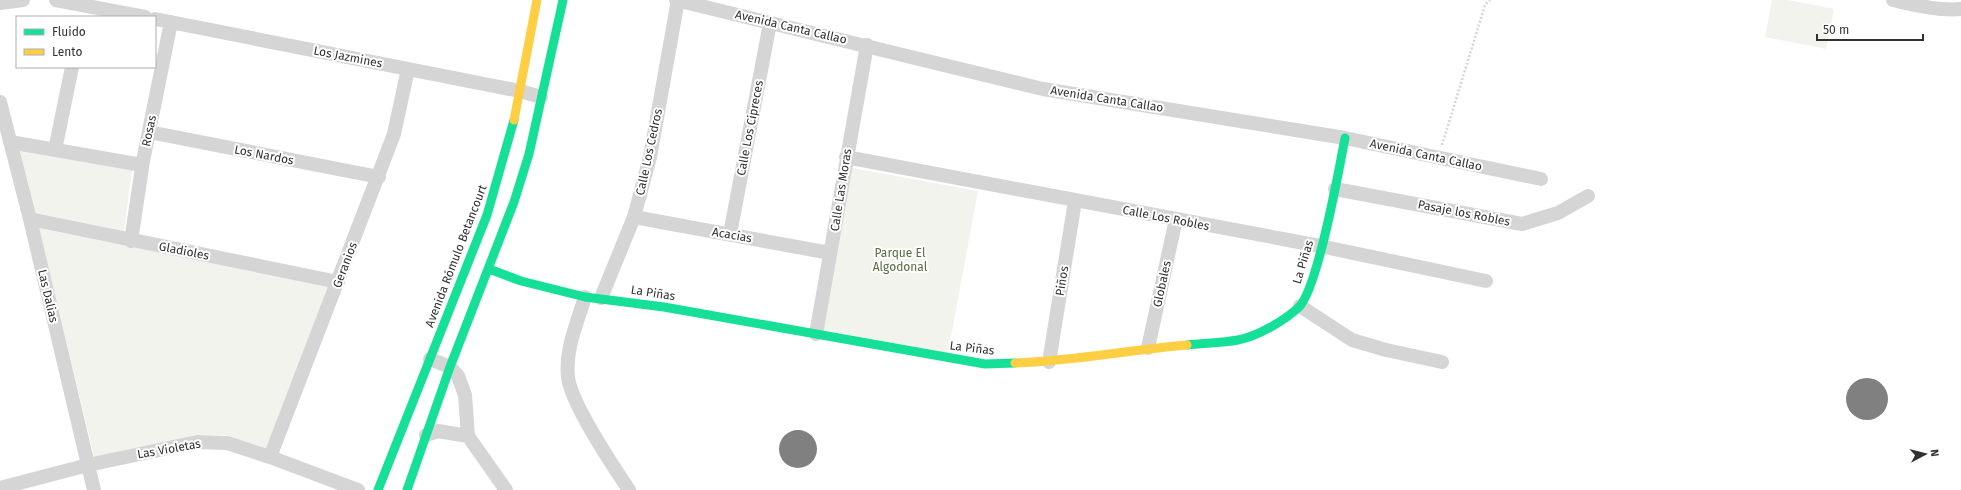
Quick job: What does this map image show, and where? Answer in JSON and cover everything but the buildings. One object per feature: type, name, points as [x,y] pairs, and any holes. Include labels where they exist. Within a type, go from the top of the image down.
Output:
[{"type":"street","points":[[0,3],[23,0]]},
{"type":"street","points":[[56,0],[84,11],[135,16]]},
{"type":"street","name":"Avenida Rómulo Betancourt","points":[[378,490],[487,215],[512,132],[536,0]]},
{"type":"street","points":[[406,490],[450,367],[489,269],[516,195],[528,154],[563,0]]},
{"type":"street","name":"Avenida Canta Callao","points":[[677,0],[1043,89],[1345,138],[1541,179]]},
{"type":"street","name":"Calle Los Cedros","points":[[601,298],[634,217],[650,156],[677,0]]},
{"type":"street","points":[[1893,0],[1924,7],[1950,10],[1961,9]]},
{"type":"street","name":"Los Jazmines","points":[[156,19],[520,91],[541,97]]},
{"type":"street","name":"Rosas","points":[[131,240],[142,165],[171,22]]},
{"type":"street","name":"Calle Los Cipreces","points":[[730,234],[770,23]]},
{"type":"street","name":"Calle Las Moras","points":[[816,334],[846,157],[867,45]]},
{"type":"street","points":[[55,150],[72,68]]},
{"type":"street","name":"Geranios","points":[[270,457],[379,177],[394,134],[408,69]]},
{"type":"street","name":"Las Dalias","points":[[0,102],[30,219],[94,490]]},
{"type":"street","name":"Los Nardos","points":[[149,132],[379,177]]},
{"type":"street","name":"La Piñas","points":[[489,269],[521,281],[585,297],[664,307],[985,364],[1050,362],[1148,348],[1239,340],[1274,326],[1300,306],[1313,278],[1335,189],[1345,138]]},
{"type":"street","points":[[10,142],[142,165]]},
{"type":"street","name":"Calle Los Robles","points":[[846,157],[1320,246],[1486,281]]},
{"type":"street","name":"Pasaje los Robles","points":[[1335,189],[1522,224],[1558,213],[1588,196]]},
{"type":"street","name":"Piños","points":[[1050,362],[1076,200]]},
{"type":"street","name":"Acacias","points":[[634,217],[830,253]]},
{"type":"street","name":"Gladioles","points":[[30,219],[338,282]]},
{"type":"street","name":"Globales","points":[[1148,348],[1176,219]]},
{"type":"street","points":[[585,297],[571,339],[568,361],[568,378],[576,400],[614,468],[629,490]]},
{"type":"street","points":[[1300,306],[1352,340],[1386,350],[1442,362]]},
{"type":"street","points":[[430,358],[450,367],[458,376],[465,395],[468,436],[506,490]]},
{"type":"street","points":[[426,436],[438,431],[468,436]]},
{"type":"street","name":"Las Violetas","points":[[0,488],[88,465],[197,442],[227,443],[270,457],[358,490]]},
{"type":"path","points":[[1438,158],[1485,5],[1490,0]]},
{"type":"green space","points":[[1772,0],[1788,0],[1834,9],[1826,49],[1765,37]]},
{"type":"green space","points":[[19,148],[132,169],[124,231],[36,213]]},
{"type":"green space","name":"Parque El Algodonal","points":[[852,168],[978,191],[948,353],[823,330]]},
{"type":"green space","points":[[39,228],[329,287],[266,448],[225,435],[195,435],[95,460]]},
{"type":"traffic: fast","points":[[407,490],[450,367],[514,202],[529,154],[563,0]]},
{"type":"traffic: fast","points":[[378,490],[487,215],[514,120]]},
{"type":"traffic: fast","points":[[1187,345],[1226,342],[1246,338],[1286,318],[1299,307],[1306,296],[1320,253],[1333,200],[1345,138]]},
{"type":"traffic: fast","points":[[489,269],[521,281],[585,297],[664,307],[985,364],[1015,363]]},
{"type":"traffic: slow","points":[[514,120],[537,0]]},
{"type":"traffic: slow","points":[[1015,363],[1058,360],[1187,345]]}]
